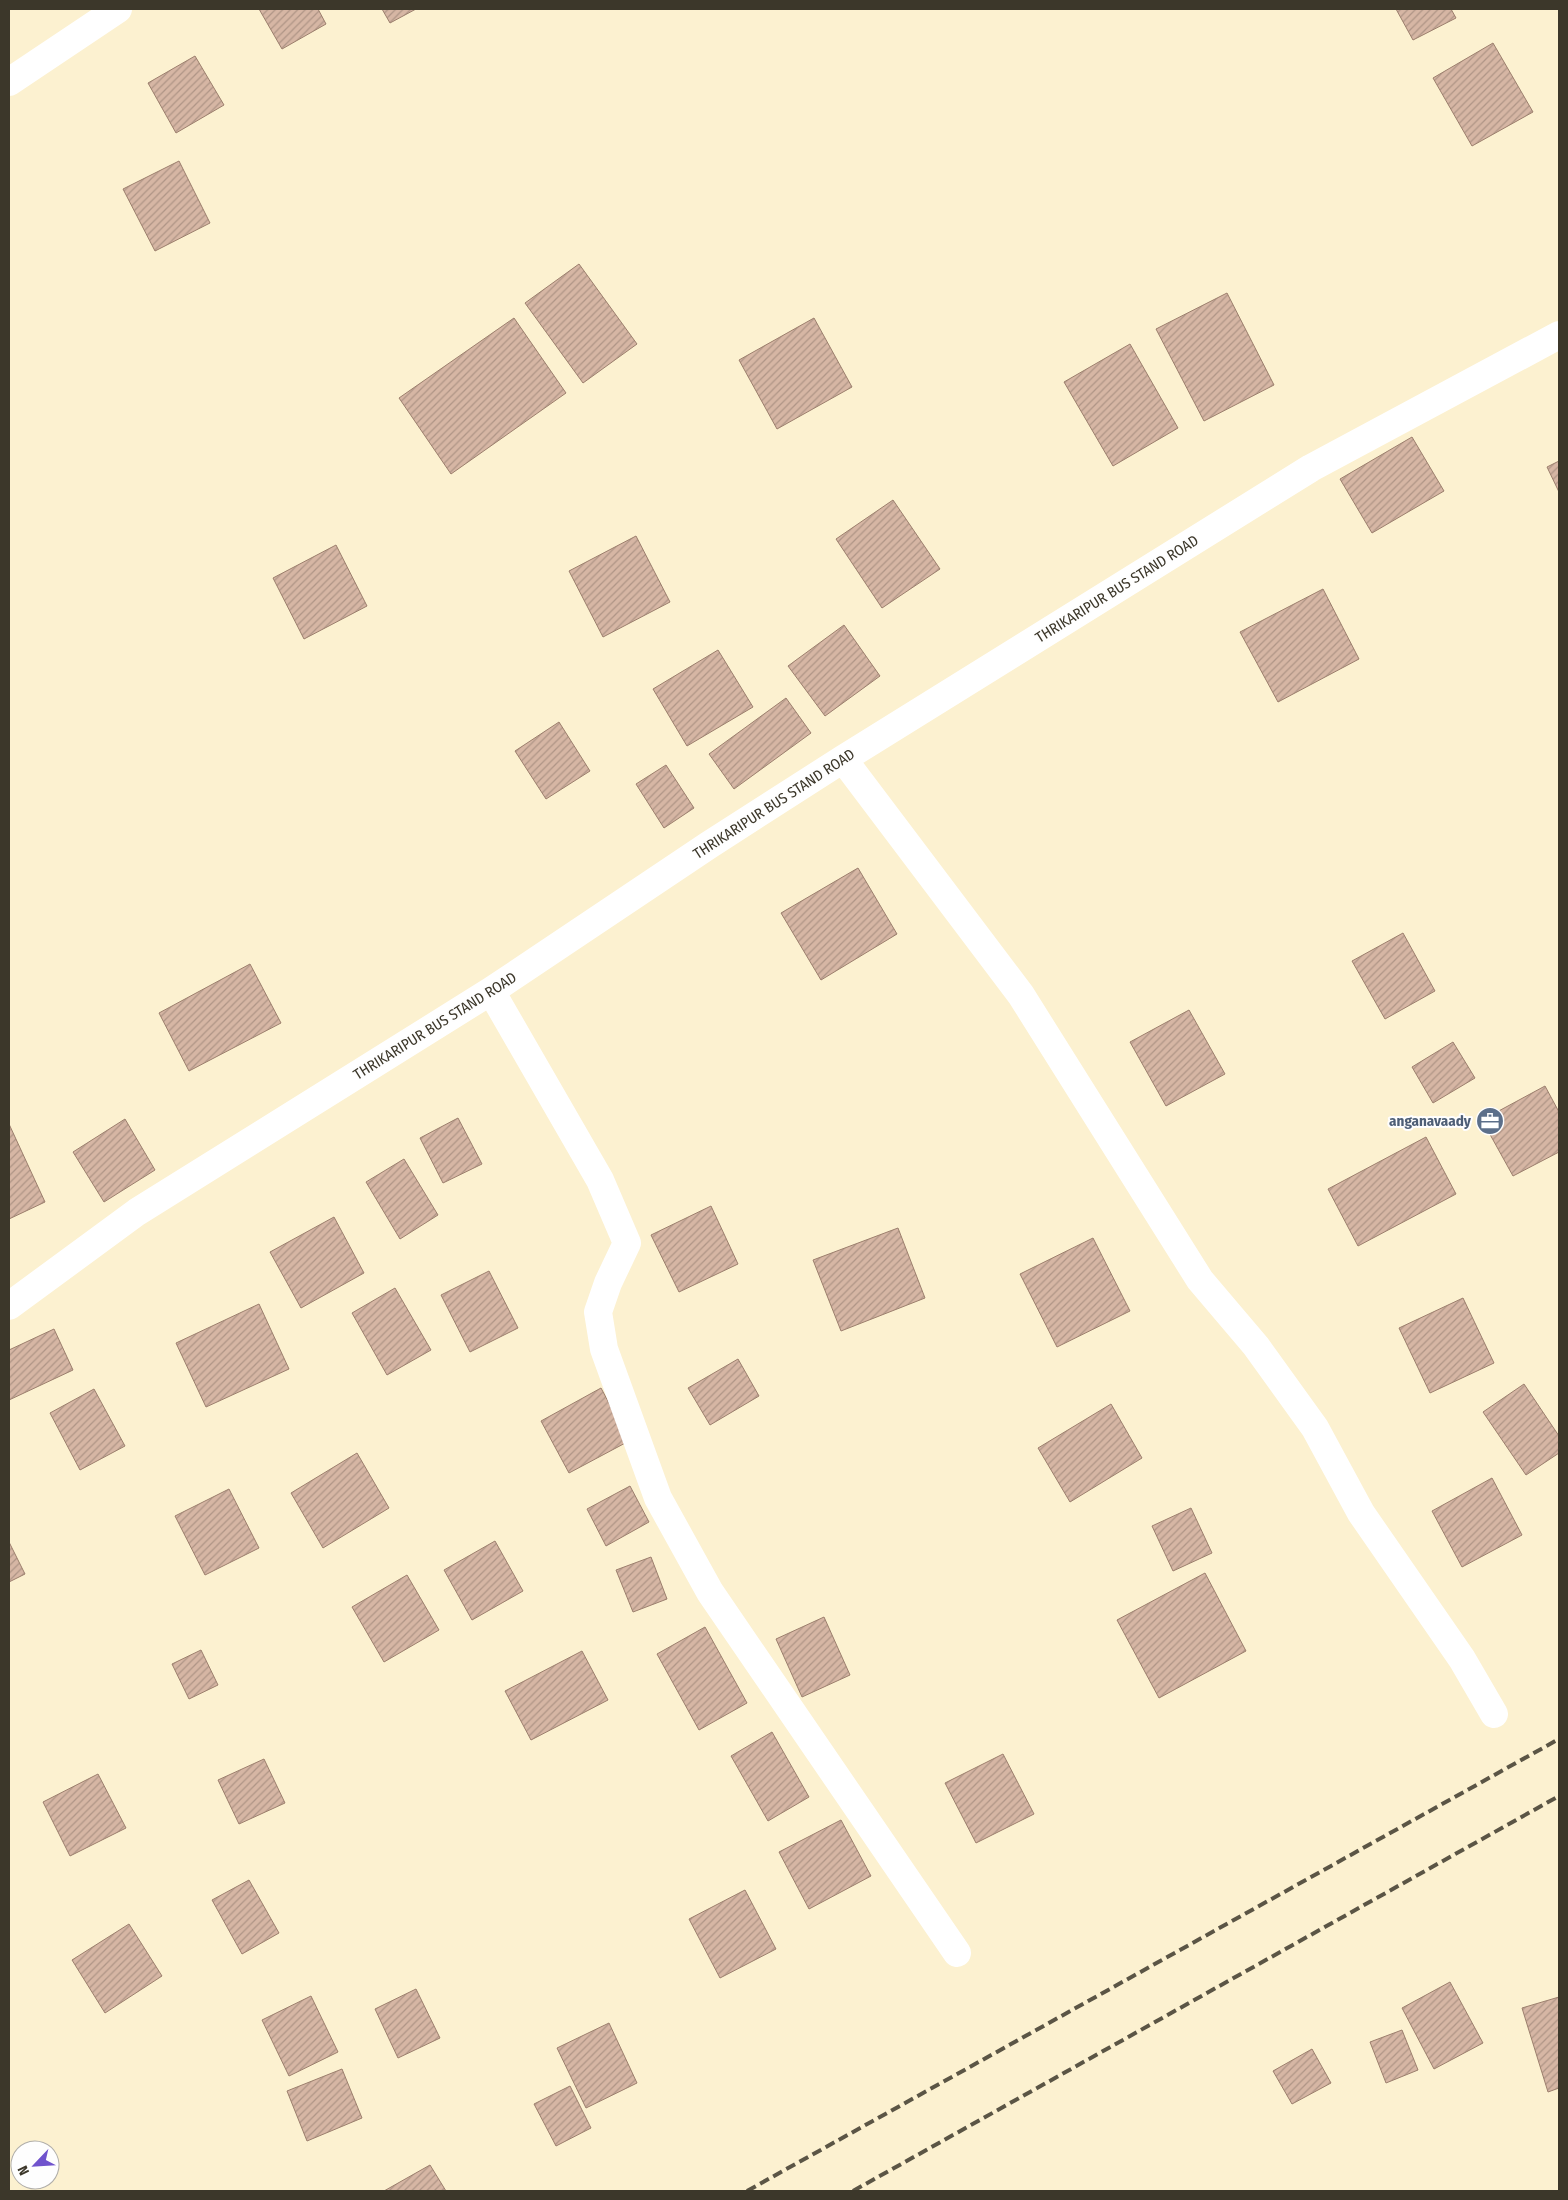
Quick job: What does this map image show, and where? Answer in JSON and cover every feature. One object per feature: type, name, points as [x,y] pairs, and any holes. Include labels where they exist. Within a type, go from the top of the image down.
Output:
[{"type":"street","points":[[9,82],[118,9]]},
{"type":"street","name":"THRIKARIPUR BUS STAND ROAD","points":[[9,1306],[136,1212],[491,991],[708,845],[843,758],[1311,468],[1559,335]]},
{"type":"street","points":[[843,758],[1021,996],[1200,1280],[1256,1346],[1315,1428],[1361,1513],[1462,1659],[1494,1714]]},
{"type":"street","points":[[491,991],[600,1180],[627,1243],[608,1282],[598,1312],[604,1349],[658,1498],[710,1592],[957,1953]]},
{"type":"building","points":[[259,9],[318,9],[326,24],[282,49]]},
{"type":"building","points":[[382,9],[416,9],[390,23]]},
{"type":"building","points":[[1396,9],[1451,9],[1456,18],[1413,40]]},
{"type":"building","points":[[1493,43],[1533,112],[1472,146],[1433,78]]},
{"type":"building","points":[[195,56],[224,105],[176,133],[148,83]]},
{"type":"building","points":[[179,161],[210,223],[155,251],[123,189]]},
{"type":"building","points":[[579,264],[637,344],[583,383],[525,303]]},
{"type":"building","points":[[1227,293],[1274,385],[1204,421],[1156,329]]},
{"type":"building","points":[[514,318],[566,393],[451,474],[399,398]]},
{"type":"building","points":[[814,318],[852,387],[777,429],[739,360]]},
{"type":"building","points":[[1130,344],[1178,428],[1113,466],[1064,382]]},
{"type":"building","points":[[1412,437],[1444,491],[1372,533],[1340,479]]},
{"type":"building","points":[[1559,461],[1559,492],[1547,467]]},
{"type":"building","points":[[893,500],[940,569],[882,608],[836,539]]},
{"type":"building","points":[[636,536],[670,602],[603,637],[569,571]]},
{"type":"building","points":[[336,545],[367,606],[304,639],[273,578]]},
{"type":"building","points":[[1323,589],[1359,659],[1278,702],[1240,632]]},
{"type":"building","points":[[844,625],[880,676],[825,716],[788,666]]},
{"type":"building","points":[[718,650],[753,707],[687,746],[653,689]]},
{"type":"building","points":[[786,698],[811,733],[734,789],[709,754]]},
{"type":"building","points":[[559,722],[590,771],[546,799],[515,751]]},
{"type":"building","points":[[666,765],[694,808],[664,828],[636,784]]},
{"type":"building","points":[[858,868],[897,934],[821,980],[781,913]]},
{"type":"building","points":[[1403,933],[1435,991],[1385,1019],[1352,961]]},
{"type":"building","points":[[250,964],[281,1023],[189,1071],[159,1013]]},
{"type":"building","points":[[1189,1010],[1225,1074],[1166,1106],[1130,1042]]},
{"type":"building","points":[[1453,1042],[1475,1078],[1433,1103],[1412,1067]]},
{"type":"building","points":[[1545,1086],[1559,1112],[1559,1152],[1513,1176],[1482,1120]]},
{"type":"building","points":[[458,1118],[482,1164],[443,1183],[420,1138]]},
{"type":"building","points":[[125,1119],[155,1170],[104,1202],[73,1152]]},
{"type":"building","points":[[9,1124],[45,1202],[9,1219]]},
{"type":"building","points":[[1426,1137],[1456,1194],[1358,1246],[1328,1189]]},
{"type":"building","points":[[404,1159],[438,1215],[400,1239],[366,1182]]},
{"type":"building","points":[[711,1206],[738,1264],[679,1292],[651,1235]]},
{"type":"building","points":[[334,1217],[364,1273],[301,1308],[270,1252]]},
{"type":"building","points":[[898,1228],[925,1298],[841,1331],[813,1260]]},
{"type":"building","points":[[1093,1238],[1130,1311],[1057,1347],[1020,1274]]},
{"type":"building","points":[[489,1271],[518,1328],[470,1352],[441,1295]]},
{"type":"building","points":[[395,1288],[431,1350],[387,1375],[352,1313]]},
{"type":"building","points":[[1463,1298],[1494,1363],[1430,1393],[1399,1328]]},
{"type":"building","points":[[259,1304],[289,1369],[206,1407],[176,1343]]},
{"type":"building","points":[[54,1329],[73,1370],[9,1400],[9,1350]]},
{"type":"building","points":[[738,1359],[759,1396],[710,1425],[688,1388]]},
{"type":"building","points":[[1524,1384],[1559,1436],[1559,1453],[1526,1475],[1483,1412]]},
{"type":"building","points":[[601,1388],[629,1441],[569,1473],[541,1421]]},
{"type":"building","points":[[94,1389],[125,1446],[80,1470],[50,1413]]},
{"type":"building","points":[[1111,1404],[1142,1458],[1070,1502],[1038,1448]]},
{"type":"building","points":[[357,1453],[389,1508],[323,1548],[291,1493]]},
{"type":"building","points":[[1492,1478],[1522,1535],[1462,1567],[1432,1511]]},
{"type":"building","points":[[630,1486],[649,1522],[606,1546],[587,1509]]},
{"type":"building","points":[[229,1489],[259,1548],[205,1575],[175,1516]]},
{"type":"building","points":[[1191,1508],[1212,1553],[1173,1571],[1152,1526]]},
{"type":"building","points":[[495,1541],[523,1591],[472,1620],[444,1570]]},
{"type":"building","points":[[9,1542],[25,1574],[9,1582]]},
{"type":"building","points":[[651,1557],[667,1599],[633,1612],[616,1570]]},
{"type":"building","points":[[1205,1573],[1246,1651],[1159,1698],[1117,1620]]},
{"type":"building","points":[[407,1575],[439,1630],[384,1662],[352,1607]]},
{"type":"building","points":[[824,1617],[850,1675],[802,1697],[776,1639]]},
{"type":"building","points":[[705,1627],[747,1703],[699,1730],[657,1654]]},
{"type":"building","points":[[201,1650],[218,1685],[189,1699],[172,1664]]},
{"type":"building","points":[[582,1651],[608,1700],[531,1740],[505,1691]]},
{"type":"building","points":[[772,1732],[809,1797],[768,1821],[731,1756]]},
{"type":"building","points":[[1003,1754],[1034,1814],[976,1843],[945,1783]]},
{"type":"building","points":[[264,1759],[285,1803],[239,1824],[218,1780]]},
{"type":"building","points":[[98,1774],[126,1828],[70,1856],[43,1802]]},
{"type":"building","points":[[841,1820],[871,1876],[809,1909],[779,1852]]},
{"type":"building","points":[[249,1880],[279,1933],[242,1954],[212,1900]]},
{"type":"building","points":[[745,1890],[776,1949],[720,1978],[689,1919]]},
{"type":"building","points":[[129,1924],[162,1976],[105,2013],[72,1960]]},
{"type":"building","points":[[1450,1982],[1483,2043],[1434,2069],[1402,2008]]},
{"type":"building","points":[[416,1989],[440,2038],[398,2058],[375,2009]]},
{"type":"building","points":[[311,1996],[338,2052],[289,2076],[262,2020]]},
{"type":"building","points":[[1559,1997],[1559,2088],[1548,2092],[1522,2008]]},
{"type":"building","points":[[609,2023],[637,2083],[586,2108],[557,2048]]},
{"type":"building","points":[[1402,2030],[1418,2070],[1386,2083],[1370,2042]]},
{"type":"building","points":[[1312,2049],[1331,2083],[1292,2104],[1273,2071]]},
{"type":"building","points":[[342,2069],[362,2118],[307,2141],[287,2091]]},
{"type":"building","points":[[570,2086],[591,2128],[556,2146],[534,2104]]},
{"type":"building","points":[[430,2165],[446,2191],[384,2191]]},
{"type":"railway","points":[[747,2191],[1559,1739]]},
{"type":"railway","points":[[853,2191],[1559,1796]]},
{"type":"place","name":"anganavaady","points":[[1490,1121]]}]
